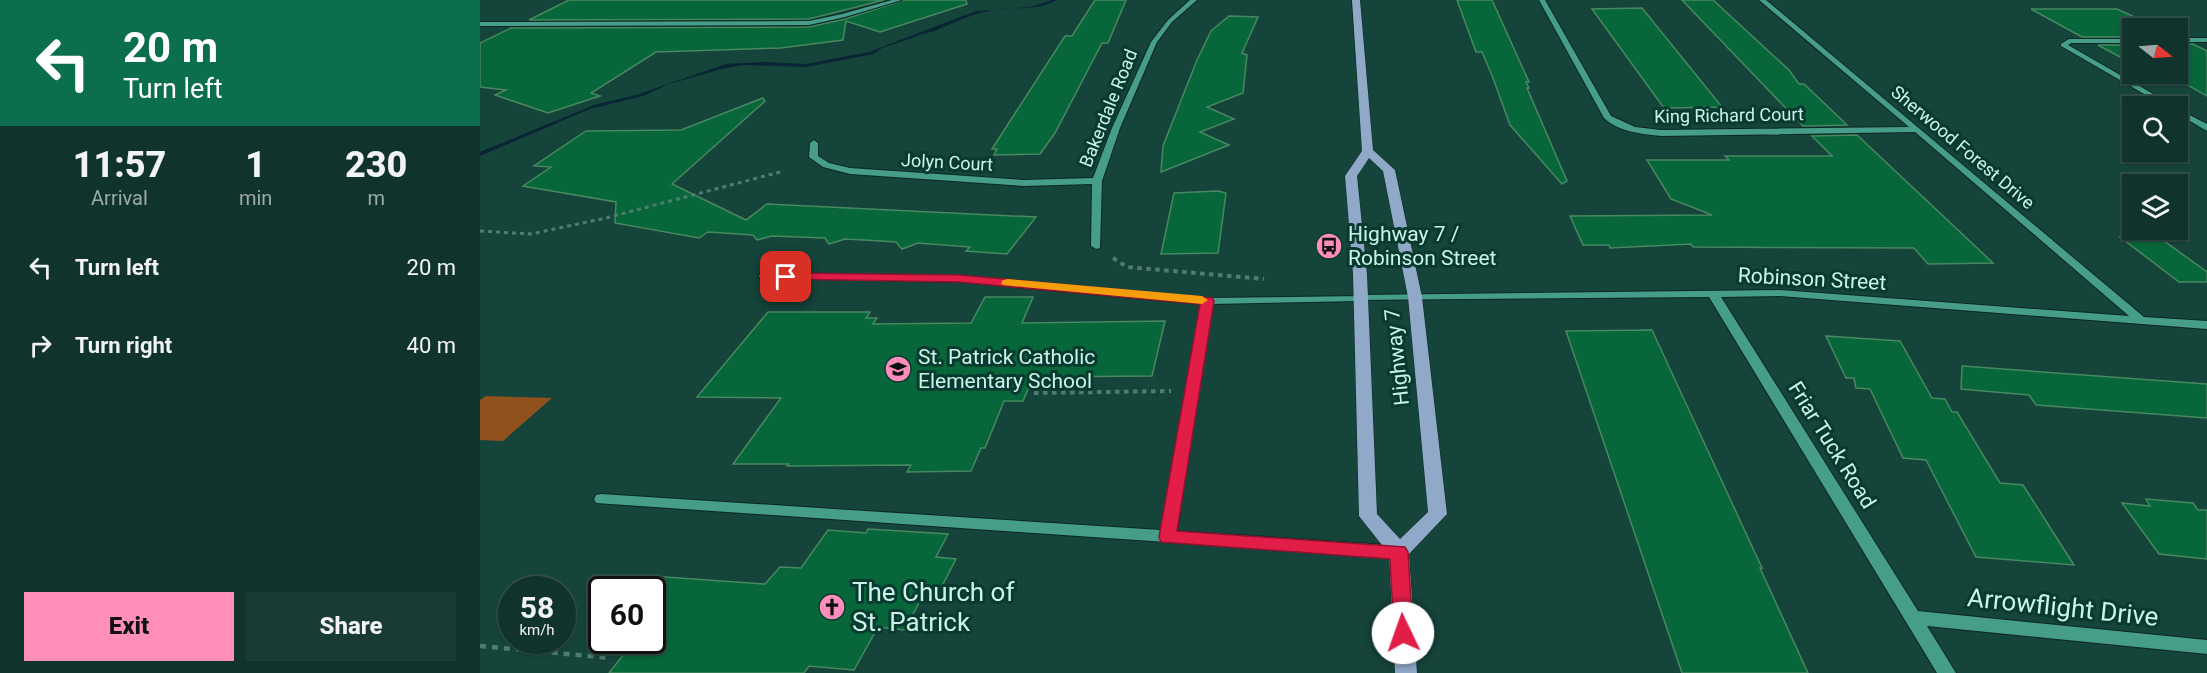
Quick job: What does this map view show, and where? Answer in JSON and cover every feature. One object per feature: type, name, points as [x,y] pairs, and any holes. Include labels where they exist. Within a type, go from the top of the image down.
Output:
[{"type":"main road","points":[[1356,0],[1368,151]]},
{"type":"main road","name":"Highway 7","points":[[1368,151],[1389,170],[1415,297],[1438,514],[1399,552],[1368,516],[1360,274],[1351,176],[1368,151]]},
{"type":"main road","points":[[1399,552],[1406,673]]},
{"type":"street","points":[[480,24],[809,22],[843,16],[898,0]]},
{"type":"street","name":"Bakerdale Road","points":[[1096,246],[1097,181],[1116,128],[1154,42],[1170,21],[1194,0]]},
{"type":"street","name":"King Richard Court","points":[[1542,0],[1608,118],[1620,127],[1640,132],[1661,133],[1917,129]]},
{"type":"street","name":"Sherwood Forest Drive","points":[[1762,0],[2142,321]]},
{"type":"street","points":[[2122,40],[2069,41],[2063,45],[2122,79]]},
{"type":"street","points":[[2188,40],[2207,40]]},
{"type":"street","points":[[2131,84],[2152,96]]},
{"type":"street","points":[[2188,117],[2207,128]]},
{"type":"street","name":"Jolyn Court","points":[[814,142],[813,157],[826,165],[850,171],[1024,183],[1097,181]]},
{"type":"street","points":[[764,276],[959,279],[1207,301],[1415,297]]},
{"type":"street","name":"Robinson Street","points":[[1415,297],[1780,293],[2207,325]]},
{"type":"street","name":"Friar Tuck Road","points":[[1713,294],[1947,673]]},
{"type":"street","points":[[1168,537],[1207,301]]},
{"type":"street","points":[[601,500],[1399,552]]},
{"type":"street","name":"Arrowflight Drive","points":[[1915,618],[2207,647]]},
{"type":"path","points":[[480,231],[531,234],[606,218],[780,172]]},
{"type":"path","points":[[1096,246],[1127,267],[1267,279]]},
{"type":"path","points":[[1035,393],[1192,390]]},
{"type":"path","points":[[480,646],[611,658]]},
{"type":"shaded area","points":[[486,396],[552,398],[503,441],[480,440],[480,400]]},
{"type":"water","points":[[1057,0],[1031,8],[1011,8],[1030,7]]},
{"type":"water","points":[[996,10],[975,14],[935,31],[882,48],[874,54],[806,67],[743,65],[722,69],[669,84],[643,96],[590,109],[480,156],[480,152],[594,105],[636,95],[726,64],[765,62],[806,64],[869,52],[976,11]]},
{"type":"building","points":[[569,0],[884,0],[809,19],[529,20]]},
{"type":"building","points":[[904,0],[966,0],[967,4],[880,32],[846,21],[843,40],[781,48],[656,52],[591,93],[600,96],[548,113],[495,95],[506,90],[480,87],[480,43],[511,28],[809,27],[845,19]]},
{"type":"building","points":[[1095,0],[1126,0],[1108,43],[1102,43],[1055,133],[1040,154],[994,155],[997,149],[992,149],[1065,36],[1072,36]]},
{"type":"building","points":[[1457,0],[1492,0],[1529,82],[1526,82],[1529,88],[1527,88],[1567,181],[1562,184],[1510,125],[1482,52],[1476,52]]},
{"type":"building","points":[[1682,0],[1713,0],[1789,70],[1799,84],[1804,84],[1847,125],[1803,126]]},
{"type":"building","points":[[1642,8],[1722,107],[1664,108],[1592,9]]},
{"type":"building","points":[[2031,9],[2117,9],[2137,18],[2122,18],[2122,37],[2082,37]]},
{"type":"building","points":[[1229,16],[1258,17],[1242,53],[1247,55],[1243,93],[1207,107],[1234,119],[1200,132],[1229,145],[1161,172],[1163,146],[1197,60],[1211,31]]},
{"type":"building","points":[[2188,44],[2207,51],[2207,96],[2186,84],[2188,84]]},
{"type":"building","points":[[2098,45],[2122,45],[2122,58]]},
{"type":"building","points":[[763,98],[765,101],[672,184],[746,220],[767,204],[1036,217],[1007,254],[966,251],[970,247],[918,243],[902,249],[896,242],[845,239],[829,244],[825,238],[772,236],[757,240],[753,235],[708,232],[699,238],[615,223],[616,202],[523,186],[551,167],[534,166],[586,131],[681,130]]},
{"type":"building","points":[[1857,135],[1993,263],[1928,264],[1914,248],[1693,247],[1691,244],[1610,248],[1609,245],[1583,245],[1570,216],[1712,215],[1671,199],[1647,160],[1729,160],[1725,156],[1832,156],[1812,136]]},
{"type":"building","points":[[1218,191],[1226,193],[1218,253],[1161,254],[1174,193]]},
{"type":"building","points":[[2124,240],[2163,240],[2207,272],[2207,282],[2179,282]]},
{"type":"building","points":[[985,297],[1033,297],[1022,323],[1165,321],[1152,376],[1033,377],[1023,401],[1004,401],[985,448],[981,448],[971,471],[907,472],[911,465],[733,464],[781,398],[697,397],[768,312],[870,312],[866,318],[877,318],[873,324],[971,323]]},
{"type":"building","points":[[1652,330],[1808,673],[1682,673],[1566,331]]},
{"type":"building","points":[[1826,336],[1900,341],[1932,398],[1945,399],[1952,412],[1957,412],[2000,483],[2023,485],[2074,565],[1976,557],[1926,460],[1903,458],[1870,389],[1856,388],[1854,378],[1846,378]]},
{"type":"building","points":[[1962,366],[2207,384],[2207,418],[2036,405],[2029,395],[1961,389]]},
{"type":"building","points":[[2146,499],[2193,503],[2198,510],[2207,510],[2207,559],[2159,554],[2122,503],[2150,506]]},
{"type":"building","name":"The Church of St. Patrick","points":[[868,529],[948,534],[936,557],[956,559],[940,590],[927,589],[904,630],[878,627],[854,670],[809,666],[804,673],[609,673],[624,654],[666,654],[666,577],[765,584],[780,567],[801,568],[828,530],[866,533]]},
{"type":"slow traffic","points":[[1008,283],[1202,300]]},
{"type":"place","name":"Highway 7 / Robinson Street","points":[[1329,246]]},
{"type":"place","name":"St. Patrick Catholic Elementary School","points":[[898,369]]},
{"type":"place","name":"The Church of St. Patrick","points":[[832,607]]},
{"type":"route","points":[[786,277],[959,279],[1207,301],[1168,537],[1399,552],[1403,633]]}]
